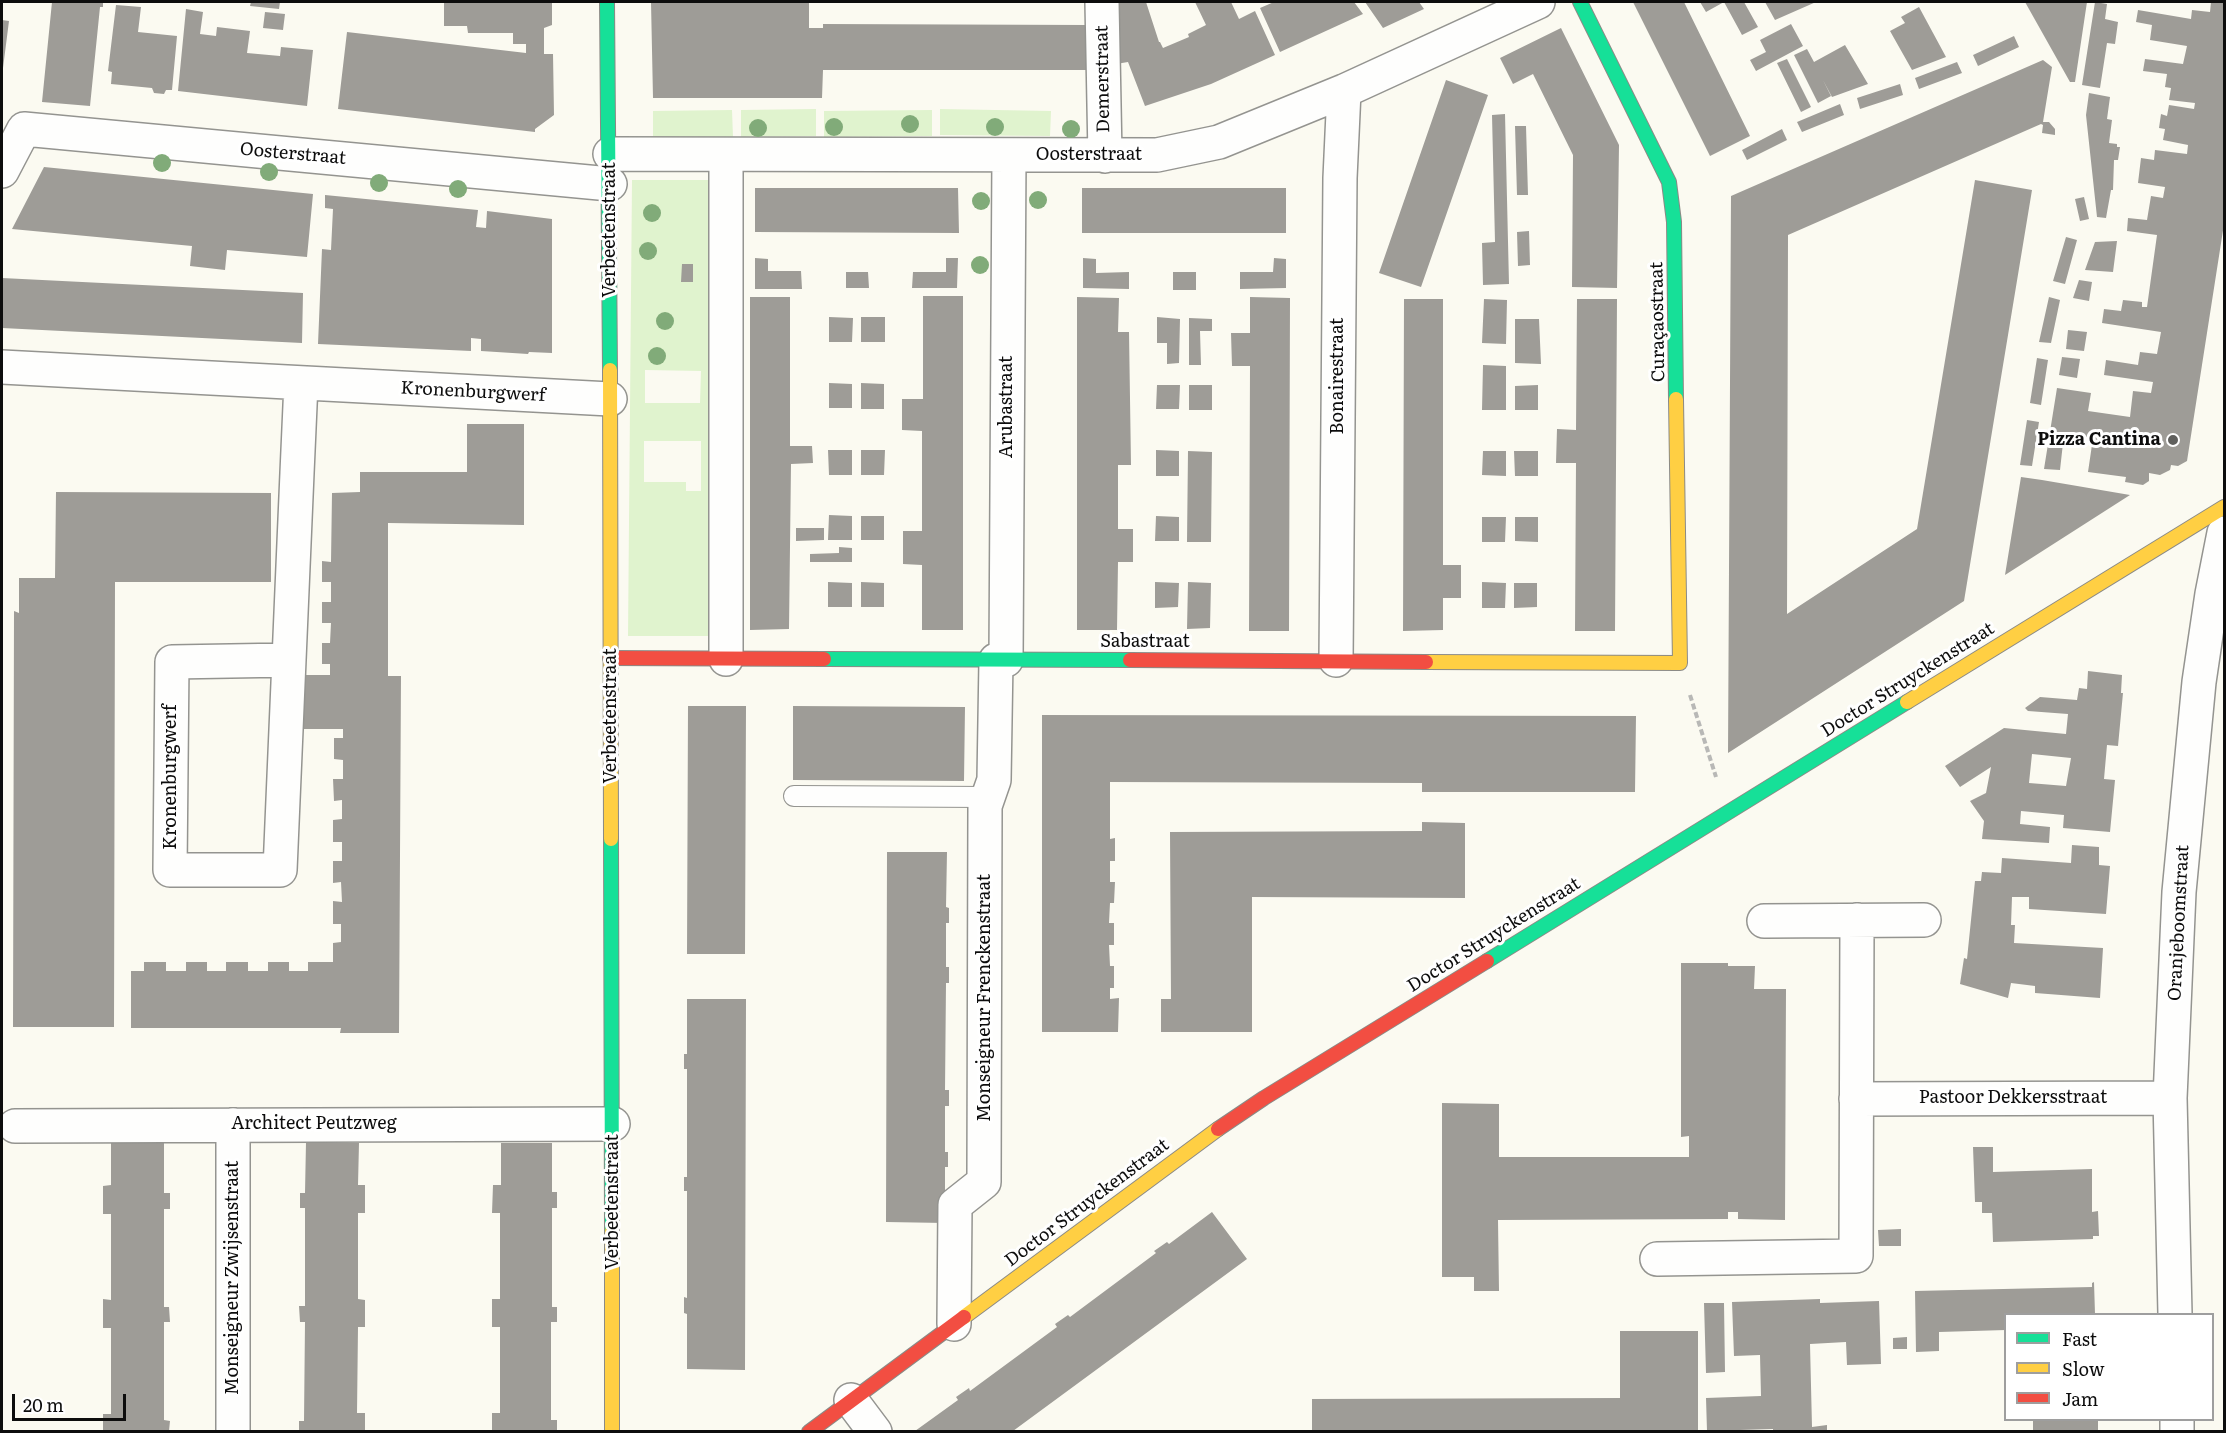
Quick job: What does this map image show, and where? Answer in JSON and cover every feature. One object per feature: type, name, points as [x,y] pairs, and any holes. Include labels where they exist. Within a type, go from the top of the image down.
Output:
[{"type":"street","name":"Verbeetenstraat","points":[[608,2],[613,1124],[612,1431]]},
{"type":"street","name":"Demerstraat","points":[[1102,2],[1105,156]]},
{"type":"street","name":"Oosterstraat","points":[[2,171],[24,129],[610,169],[726,155],[1157,155],[1219,142],[1344,91],[1538,2]]},
{"type":"street","name":"Curaçaostraat","points":[[1580,2],[1669,182],[1674,222],[1680,663]]},
{"type":"street","name":"Bonairestraat","points":[[1336,660],[1340,178],[1344,91]]},
{"type":"street","points":[[726,155],[726,659]]},
{"type":"street","name":"Arubastraat","points":[[1001,660],[1009,155]]},
{"type":"street","name":"Kronenburgwerf","points":[[2,367],[610,399]]},
{"type":"street","name":"Kronenburgwerf","points":[[289,660],[172,662],[170,870],[280,870],[301,384]]},
{"type":"street","name":"Doctor Struyckenstraat","points":[[809,1431],[1196,1144],[1264,1098],[2224,507]]},
{"type":"street","name":"Oranjeboomstraat","points":[[2175,1313],[2170,1098],[2179,892],[2190,757],[2212,594],[2224,534]]},
{"type":"street","name":"Sabastraat","points":[[610,658],[1680,663]]},
{"type":"street","name":"Monseigneur Frenckenstraat","points":[[954,1324],[955,1205],[984,1182],[985,806],[994,780],[1001,660]]},
{"type":"street","points":[[1657,1259],[1856,1256],[1857,920]]},
{"type":"street","points":[[1764,921],[1924,920]]},
{"type":"street","name":"Pastoor Dekkersstraat","points":[[1856,1099],[2170,1098]]},
{"type":"street","name":"Architect Peutzweg","points":[[15,1126],[613,1124]]},
{"type":"street","name":"Monseigneur Zwijsenstraat","points":[[232,1125],[233,1431]]},
{"type":"street","points":[[851,1400],[875,1431]]},
{"type":"lane","points":[[794,796],[988,797]]},
{"type":"path","points":[[1680,663],[1727,813]]},
{"type":"green space","points":[[816,109],[816,136],[741,137],[741,110]]},
{"type":"green space","points":[[940,109],[1051,111],[1050,136],[940,135]]},
{"type":"green space","points":[[732,110],[733,137],[653,138],[653,111]]},
{"type":"green space","points":[[932,110],[932,136],[824,137],[824,111]]},
{"type":"green space","points":[[632,180],[711,180],[710,636],[628,636]],"holes":[[[645,370],[701,371],[700,403],[645,403]],[[644,441],[701,441],[701,491],[686,491],[686,482],[644,482]]]},
{"type":"building","points":[[52,2],[103,2],[103,7],[100,7],[90,106],[42,102]]},
{"type":"building","points":[[251,2],[280,2],[279,9],[250,6]]},
{"type":"building","points":[[444,2],[552,2],[552,25],[544,28],[544,54],[553,54],[554,115],[535,129],[535,132],[338,109],[347,32],[526,53],[526,44],[513,44],[513,33],[468,33],[467,26],[444,26]]},
{"type":"building","points":[[651,2],[809,2],[809,28],[823,28],[823,24],[1087,25],[1087,70],[823,70],[822,98],[653,98]]},
{"type":"building","points":[[1115,2],[1146,2],[1163,48],[1189,37],[1188,34],[1206,25],[1195,2],[1231,2],[1239,19],[1255,11],[1275,55],[1211,84],[1145,106],[1128,62],[1116,64]]},
{"type":"building","points":[[1274,2],[1354,2],[1363,14],[1280,52],[1260,8]]},
{"type":"building","points":[[1365,2],[1419,2],[1424,9],[1383,28]]},
{"type":"building","points":[[1633,2],[1684,2],[1750,136],[1710,156]]},
{"type":"building","points":[[1700,2],[1724,2],[1706,12]]},
{"type":"building","points":[[1724,2],[1744,2],[1758,27],[1742,35]]},
{"type":"building","points":[[1765,2],[1816,2],[1775,20]]},
{"type":"building","points":[[2025,2],[2087,2],[2075,82],[2070,82]]},
{"type":"building","points":[[2095,2],[2107,4],[2105,19],[2118,22],[2115,44],[2107,43],[2100,88],[2082,85]]},
{"type":"building","points":[[2211,2],[2224,2],[2224,224],[2187,461],[2178,466],[2171,465],[2170,470],[2160,475],[2149,473],[2149,481],[2143,485],[2125,482],[2126,477],[2088,472],[2093,438],[2064,434],[2060,470],[2044,469],[2057,388],[2091,393],[2088,411],[2130,417],[2133,391],[2151,393],[2153,382],[2104,375],[2106,360],[2138,365],[2140,352],[2157,354],[2161,332],[2102,323],[2104,309],[2121,311],[2123,300],[2142,302],[2142,307],[2147,307],[2157,235],[2127,231],[2128,218],[2147,220],[2151,196],[2163,198],[2165,187],[2138,183],[2141,158],[2154,160],[2155,150],[2187,154],[2188,145],[2163,140],[2165,129],[2159,128],[2161,114],[2167,116],[2169,105],[2194,109],[2195,103],[2169,100],[2171,88],[2165,87],[2167,74],[2143,71],[2145,59],[2183,64],[2187,46],[2150,40],[2152,25],[2136,22],[2138,10],[2191,19],[2192,10],[2210,12]]},
{"type":"building","points":[[116,5],[141,7],[138,32],[177,36],[172,90],[166,90],[164,94],[154,93],[152,88],[111,84],[112,72],[108,71]]},
{"type":"building","points":[[1919,7],[1946,57],[1912,70],[1890,31],[1905,23],[1901,17]]},
{"type":"building","points":[[186,9],[203,12],[200,34],[216,36],[217,27],[250,31],[247,53],[280,56],[281,47],[313,50],[307,106],[178,91]]},
{"type":"building","points":[[265,12],[285,14],[283,30],[263,28]]},
{"type":"building","points":[[2,20],[9,21],[3,68],[2,68]]},
{"type":"building","points":[[1791,24],[1803,46],[1756,71],[1750,60],[1766,52],[1760,40]]},
{"type":"building","points":[[1561,28],[1619,145],[1617,288],[1572,287],[1573,155],[1533,74],[1513,84],[1500,58]]},
{"type":"building","points":[[2014,36],[2019,47],[1978,66],[1973,55]]},
{"type":"building","points":[[1845,45],[1868,84],[1832,97],[1823,80],[1831,96],[1818,103],[1794,55],[1807,49],[1814,62]]},
{"type":"building","points":[[1787,59],[1811,107],[1801,112],[1777,63]]},
{"type":"building","points":[[2043,60],[2052,67],[2043,122],[2049,122],[2055,129],[2055,135],[2042,133],[2043,125],[2041,124],[1788,235],[1787,614],[1917,529],[1975,180],[2032,190],[1964,601],[1728,753],[1731,196]]},
{"type":"building","points":[[1957,62],[1962,73],[1919,89],[1915,78]]},
{"type":"building","points":[[1446,80],[1488,95],[1421,287],[1379,273]]},
{"type":"building","points":[[1900,84],[1903,95],[1860,109],[1857,98]]},
{"type":"building","points":[[2089,93],[2110,97],[2107,119],[2112,120],[2109,143],[2120,147],[2118,160],[2114,160],[2113,190],[2111,190],[2106,218],[2097,217],[2086,115]]},
{"type":"building","points":[[1840,104],[1844,115],[1802,132],[1797,122]]},
{"type":"building","points":[[1505,114],[1509,284],[1483,285],[1482,243],[1495,242],[1492,115]]},
{"type":"building","points":[[1515,126],[1526,126],[1528,195],[1517,195]]},
{"type":"building","points":[[1782,129],[1787,140],[1747,160],[1742,150]]},
{"type":"building","points":[[44,167],[313,194],[307,257],[227,250],[225,270],[190,266],[192,246],[12,229]]},
{"type":"building","points":[[755,188],[958,188],[959,233],[755,232]]},
{"type":"building","points":[[1082,188],[1286,188],[1286,233],[1082,233]]},
{"type":"building","points":[[325,195],[478,210],[476,227],[486,228],[487,211],[552,219],[552,353],[481,351],[481,339],[471,338],[471,351],[318,344],[322,249],[331,250],[333,209],[325,208]]},
{"type":"building","points":[[2084,197],[2089,219],[2080,221],[2075,199]]},
{"type":"building","points":[[1529,231],[1530,265],[1518,266],[1517,232]]},
{"type":"building","points":[[2066,237],[2077,240],[2065,284],[2053,281]]},
{"type":"building","points":[[2117,241],[2113,272],[2085,270],[2095,242]]},
{"type":"building","points":[[755,258],[768,259],[768,271],[801,271],[802,289],[755,289]]},
{"type":"building","points":[[946,258],[958,258],[957,288],[912,288],[913,272],[946,272]]},
{"type":"building","points":[[1083,258],[1096,259],[1096,273],[1129,272],[1129,289],[1083,288]]},
{"type":"building","points":[[1274,258],[1286,259],[1286,288],[1240,289],[1240,272],[1273,272]]},
{"type":"building","points":[[682,264],[693,264],[693,282],[681,282]]},
{"type":"building","points":[[846,272],[868,272],[869,288],[846,288]]},
{"type":"building","points":[[1173,272],[1196,272],[1196,290],[1173,290]]},
{"type":"building","points":[[2,278],[303,293],[302,343],[2,328]]},
{"type":"building","points":[[2079,280],[2092,282],[2089,301],[2073,298]]},
{"type":"building","points":[[923,296],[963,296],[963,630],[922,630],[922,565],[903,564],[903,531],[922,531],[922,431],[902,430],[902,399],[923,399]]},
{"type":"building","points":[[750,297],[790,297],[790,446],[812,446],[813,463],[791,464],[789,629],[750,630]]},
{"type":"building","points":[[1077,297],[1119,298],[1118,332],[1129,332],[1131,465],[1118,465],[1118,529],[1133,529],[1133,562],[1118,562],[1117,630],[1077,630]]},
{"type":"building","points":[[1250,297],[1290,298],[1289,631],[1249,631],[1250,366],[1232,366],[1231,333],[1250,333]]},
{"type":"building","points":[[2049,297],[2060,300],[2051,343],[2039,342]]},
{"type":"building","points":[[1404,299],[1443,299],[1443,565],[1461,565],[1461,598],[1443,598],[1443,630],[1403,631]]},
{"type":"building","points":[[1484,299],[1507,300],[1506,344],[1482,343]]},
{"type":"building","points":[[1577,299],[1617,299],[1615,631],[1575,631],[1576,463],[1556,463],[1557,429],[1576,430]]},
{"type":"building","points":[[829,317],[853,318],[852,342],[829,342]]},
{"type":"building","points":[[861,317],[885,317],[885,342],[861,342]]},
{"type":"building","points":[[1157,317],[1180,319],[1179,363],[1167,364],[1167,343],[1157,343]]},
{"type":"building","points":[[1189,318],[1212,319],[1212,331],[1200,331],[1201,365],[1189,365]]},
{"type":"building","points":[[1515,319],[1539,319],[1541,364],[1515,363]]},
{"type":"building","points":[[2068,330],[2087,332],[2084,351],[2066,349]]},
{"type":"building","points":[[2062,357],[2080,359],[2077,378],[2059,375]]},
{"type":"building","points":[[2037,358],[2048,360],[2041,405],[2030,403]]},
{"type":"building","points":[[1483,365],[1506,366],[1506,410],[1482,410]]},
{"type":"building","points":[[829,383],[852,384],[852,408],[829,408]]},
{"type":"building","points":[[861,383],[884,384],[884,409],[861,409]]},
{"type":"building","points":[[1157,385],[1180,385],[1179,409],[1156,409]]},
{"type":"building","points":[[1189,385],[1212,385],[1212,410],[1189,410]]},
{"type":"building","points":[[1538,385],[1538,410],[1515,410],[1515,386]]},
{"type":"building","points":[[2027,420],[2039,422],[2032,466],[2020,465]]},
{"type":"building","points":[[467,424],[524,424],[524,525],[388,523],[388,676],[401,676],[399,1033],[340,1033],[341,1028],[131,1028],[131,971],[144,971],[144,962],[166,962],[166,971],[186,971],[186,962],[207,962],[207,971],[226,971],[226,962],[248,962],[248,971],[268,971],[268,962],[289,962],[289,971],[308,971],[308,962],[333,962],[333,943],[341,942],[341,924],[333,924],[333,901],[342,902],[341,882],[333,883],[333,861],[342,861],[342,842],[333,842],[333,820],[342,819],[342,800],[334,801],[333,779],[343,779],[343,760],[334,759],[334,738],[343,738],[343,729],[300,729],[300,675],[330,675],[330,664],[322,664],[322,643],[330,643],[331,623],[322,623],[322,602],[331,602],[331,582],[322,582],[322,561],[331,562],[332,493],[360,492],[360,472],[467,472]]},
{"type":"building","points":[[828,450],[852,450],[852,475],[829,475]]},
{"type":"building","points":[[861,450],[885,450],[884,475],[861,475]]},
{"type":"building","points":[[1156,450],[1179,451],[1179,476],[1156,476]]},
{"type":"building","points":[[1188,451],[1212,452],[1211,542],[1187,542]]},
{"type":"building","points":[[1483,451],[1506,451],[1506,476],[1482,475]]},
{"type":"building","points":[[1514,451],[1538,451],[1538,476],[1515,476]]},
{"type":"building","points":[[2021,477],[2042,480],[2130,495],[2005,575]]},
{"type":"building","points":[[56,492],[271,493],[271,582],[115,582],[114,1027],[13,1027],[14,611],[19,613],[19,578],[55,578]]},
{"type":"building","points":[[829,515],[852,516],[852,540],[828,540]]},
{"type":"building","points":[[861,516],[884,516],[884,540],[861,540]]},
{"type":"building","points":[[1156,516],[1179,517],[1179,541],[1155,541]]},
{"type":"building","points":[[1482,517],[1506,517],[1505,542],[1482,542]]},
{"type":"building","points":[[1515,517],[1538,517],[1538,542],[1515,541]]},
{"type":"building","points":[[796,528],[824,528],[824,540],[796,541]]},
{"type":"building","points":[[839,547],[852,548],[852,562],[810,562],[810,554],[839,553]]},
{"type":"building","points":[[828,582],[852,583],[852,607],[828,607]]},
{"type":"building","points":[[861,582],[884,583],[884,607],[861,607]]},
{"type":"building","points":[[1155,582],[1179,583],[1178,607],[1155,608]]},
{"type":"building","points":[[1188,582],[1211,583],[1210,628],[1187,629]]},
{"type":"building","points":[[1482,582],[1506,583],[1505,608],[1482,608]]},
{"type":"building","points":[[1514,583],[1537,583],[1537,607],[1514,608]]},
{"type":"building","points":[[2088,671],[2122,675],[2121,693],[2123,693],[2118,746],[2107,745],[2104,779],[2115,780],[2110,832],[2063,828],[2064,815],[2021,811],[2020,824],[2050,827],[2049,843],[1982,839],[1984,821],[1970,801],[1986,793],[1991,767],[1960,787],[1945,766],[2004,728],[2066,734],[2068,714],[2028,711],[2025,708],[2040,697],[2077,700],[2079,688],[2087,689]],"holes":[[[2032,754],[2071,758],[2066,786],[2029,783]]]},
{"type":"building","points":[[688,706],[746,706],[745,954],[687,954]]},
{"type":"building","points":[[793,706],[965,707],[964,781],[793,780]]},
{"type":"building","points":[[1042,715],[1636,716],[1635,792],[1422,792],[1422,783],[1110,782],[1110,839],[1115,838],[1115,861],[1110,861],[1110,882],[1115,882],[1114,903],[1110,903],[1109,923],[1114,923],[1114,945],[1109,945],[1110,966],[1114,966],[1114,988],[1110,988],[1110,999],[1119,998],[1118,1032],[1042,1032]]},
{"type":"building","points":[[1422,822],[1465,823],[1465,898],[1252,897],[1252,1032],[1161,1032],[1161,999],[1171,999],[1170,832],[1422,831]]},
{"type":"building","points":[[2072,845],[2099,847],[2099,865],[2110,866],[2106,914],[2029,909],[2029,897],[2012,897],[2011,925],[2015,925],[2014,943],[2103,948],[2100,998],[2035,993],[2035,986],[2011,983],[2008,998],[1960,984],[1964,958],[1967,959],[1975,881],[1981,881],[1982,872],[2001,873],[2002,858],[2071,863]]},
{"type":"building","points":[[887,852],[947,852],[946,907],[949,908],[949,923],[946,923],[946,967],[949,967],[949,983],[946,983],[945,1090],[949,1090],[949,1106],[945,1106],[945,1152],[948,1152],[948,1167],[945,1167],[945,1223],[886,1222]]},
{"type":"building","points":[[1681,963],[1728,963],[1728,966],[1755,966],[1754,989],[1786,989],[1785,1220],[1738,1219],[1738,1212],[1728,1212],[1728,1219],[1498,1220],[1499,1291],[1474,1291],[1474,1277],[1442,1277],[1442,1103],[1499,1104],[1499,1157],[1689,1157],[1689,1136],[1681,1137]]},
{"type":"building","points":[[687,999],[746,999],[745,1370],[687,1369],[687,1314],[684,1313],[684,1297],[687,1298],[687,1191],[684,1191],[684,1177],[687,1177],[687,1069],[684,1069],[684,1054],[687,1054]]},
{"type":"building","points":[[306,1142],[359,1143],[358,1185],[365,1185],[365,1213],[358,1213],[358,1299],[365,1300],[365,1327],[358,1327],[357,1413],[365,1413],[365,1431],[299,1431],[299,1421],[304,1421],[305,1322],[300,1322],[299,1306],[305,1306],[305,1208],[300,1208],[300,1193],[305,1193]]},
{"type":"building","points":[[111,1143],[164,1143],[164,1193],[170,1193],[170,1209],[164,1209],[164,1307],[169,1307],[170,1322],[164,1322],[164,1420],[170,1421],[169,1431],[103,1431],[103,1414],[111,1414],[111,1328],[103,1328],[103,1299],[111,1300],[111,1214],[103,1214],[103,1186],[111,1185]]},
{"type":"building","points":[[501,1143],[552,1143],[552,1192],[557,1192],[557,1208],[552,1208],[552,1307],[557,1307],[557,1322],[551,1322],[551,1420],[557,1420],[557,1431],[492,1431],[492,1413],[500,1413],[500,1327],[492,1327],[492,1299],[500,1299],[500,1213],[492,1213],[493,1185],[501,1185]]},
{"type":"building","points":[[1973,1147],[1993,1147],[1993,1172],[2092,1169],[2092,1212],[2098,1211],[2099,1236],[2093,1236],[2093,1239],[1993,1242],[1992,1213],[1982,1213],[1982,1202],[1975,1202]]},
{"type":"building","points":[[1212,1212],[1247,1259],[1013,1431],[915,1431],[958,1400],[956,1397],[969,1388],[970,1391],[1057,1327],[1055,1324],[1068,1315],[1070,1317],[1156,1253],[1154,1251],[1167,1242],[1169,1244]]},
{"type":"building","points":[[1901,1229],[1901,1246],[1879,1246],[1878,1230]]},
{"type":"building","points":[[2094,1282],[2095,1313],[2004,1313],[2004,1330],[1939,1332],[1939,1351],[1916,1352],[1915,1291],[2092,1287]]},
{"type":"building","points":[[1820,1299],[1820,1303],[1879,1301],[1881,1364],[1847,1365],[1846,1342],[1810,1344],[1812,1427],[1827,1425],[1827,1431],[1773,1431],[1773,1429],[1707,1431],[1706,1398],[1761,1396],[1760,1355],[1734,1356],[1732,1302]]},
{"type":"building","points":[[1704,1303],[1724,1303],[1725,1372],[1706,1373]]},
{"type":"building","points":[[1620,1331],[1698,1331],[1698,1431],[1312,1431],[1312,1399],[1620,1398]]},
{"type":"building","points":[[1907,1337],[1907,1349],[1893,1349],[1893,1338]]},
{"type":"building","points":[[2033,1421],[2098,1421],[2098,1431],[2033,1431]]},
{"type":"traffic: fast","points":[[607,2],[610,370]]},
{"type":"traffic: fast","points":[[1580,2],[1669,182],[1674,222],[1676,399]]},
{"type":"traffic: fast","points":[[824,659],[1130,660]]},
{"type":"traffic: fast","points":[[1487,961],[1907,702]]},
{"type":"traffic: fast","points":[[611,839],[612,1231]]},
{"type":"traffic: slow","points":[[610,370],[611,839]]},
{"type":"traffic: slow","points":[[1426,662],[1680,663],[1676,399]]},
{"type":"traffic: slow","points":[[1907,702],[2224,507]]},
{"type":"traffic: slow","points":[[964,1317],[1218,1129]]},
{"type":"traffic: slow","points":[[612,1231],[612,1432]]},
{"type":"traffic: jam","points":[[610,658],[824,659]]},
{"type":"traffic: jam","points":[[1130,660],[1426,662]]},
{"type":"traffic: jam","points":[[1218,1129],[1264,1098],[1487,961]]},
{"type":"traffic: jam","points":[[809,1432],[964,1317]]},
{"type":"place","name":"Pizza Cantina","points":[[2173,440]]}]
